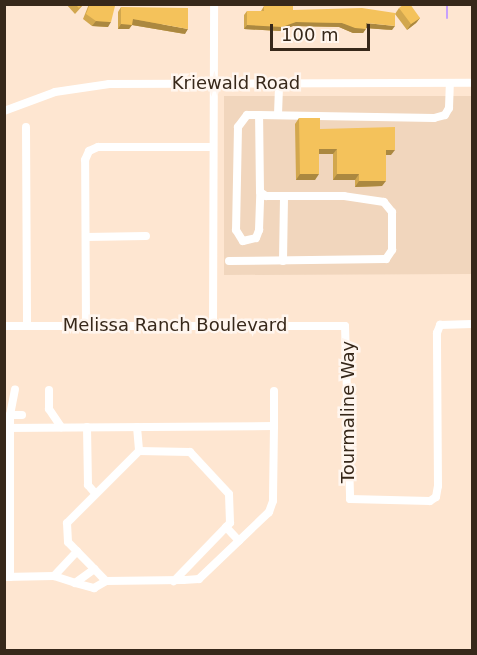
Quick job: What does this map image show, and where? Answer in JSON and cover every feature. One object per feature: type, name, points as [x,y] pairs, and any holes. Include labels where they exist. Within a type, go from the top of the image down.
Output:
[{"type":"street","points":[[213,325],[214,4]]},
{"type":"street","name":"Kriewald Road","points":[[5,110],[85,86],[213,83],[472,83]]},
{"type":"street","points":[[278,115],[279,83]]},
{"type":"street","points":[[259,115],[259,230],[256,238],[243,241],[236,230],[238,127],[247,115],[259,115],[278,115],[434,118],[445,115],[450,108],[450,83]]},
{"type":"street","points":[[26,127],[27,326]]},
{"type":"street","points":[[86,326],[89,151],[98,147],[213,147]]},
{"type":"street","points":[[229,261],[386,259],[392,250],[392,212],[384,202],[358,197],[284,196],[260,192]]},
{"type":"street","points":[[283,261],[284,196]]},
{"type":"street","points":[[86,237],[146,236]]},
{"type":"street","name":"Tourmaline Way","points":[[345,326],[350,499],[430,501],[436,497],[440,325],[472,324]]},
{"type":"street","name":"Melissa Ranch Boulevard","points":[[4,326],[345,326]]},
{"type":"street","points":[[15,389],[7,428],[7,577],[54,576],[94,588],[106,581],[199,579],[269,512],[273,501],[274,391]]},
{"type":"street","points":[[49,390],[50,410],[61,428]]},
{"type":"street","points":[[10,416],[22,415]]},
{"type":"street","points":[[7,428],[274,426]]},
{"type":"street","points":[[87,427],[88,485],[95,493]]},
{"type":"street","points":[[137,427],[139,451]]},
{"type":"street","points":[[106,581],[68,542],[67,523],[139,451],[190,452],[229,494],[230,523],[174,581]]},
{"type":"street","points":[[226,527],[239,541]]},
{"type":"street","points":[[54,576],[77,551]]},
{"type":"street","points":[[75,583],[94,569]]},
{"type":"shaded area","points":[[224,96],[472,96],[472,274],[224,275]]},
{"type":"building","points":[[90,4],[115,6],[111,22],[96,21],[86,14]]},
{"type":"building","points":[[404,4],[410,4],[420,18],[411,24],[399,8]]},
{"type":"building","points":[[264,6],[293,6],[293,10],[362,8],[395,13],[395,26],[366,23],[366,29],[342,23],[296,22],[282,27],[247,25],[247,11],[264,11]]},
{"type":"building","points":[[121,7],[188,8],[188,29],[133,19],[132,25],[121,24]]},
{"type":"building","points":[[299,118],[320,118],[320,129],[395,127],[395,150],[386,150],[386,181],[359,181],[359,174],[337,174],[337,149],[319,149],[319,174],[300,174]]},
{"type":"waterway","points":[[447,4],[447,18]]}]
